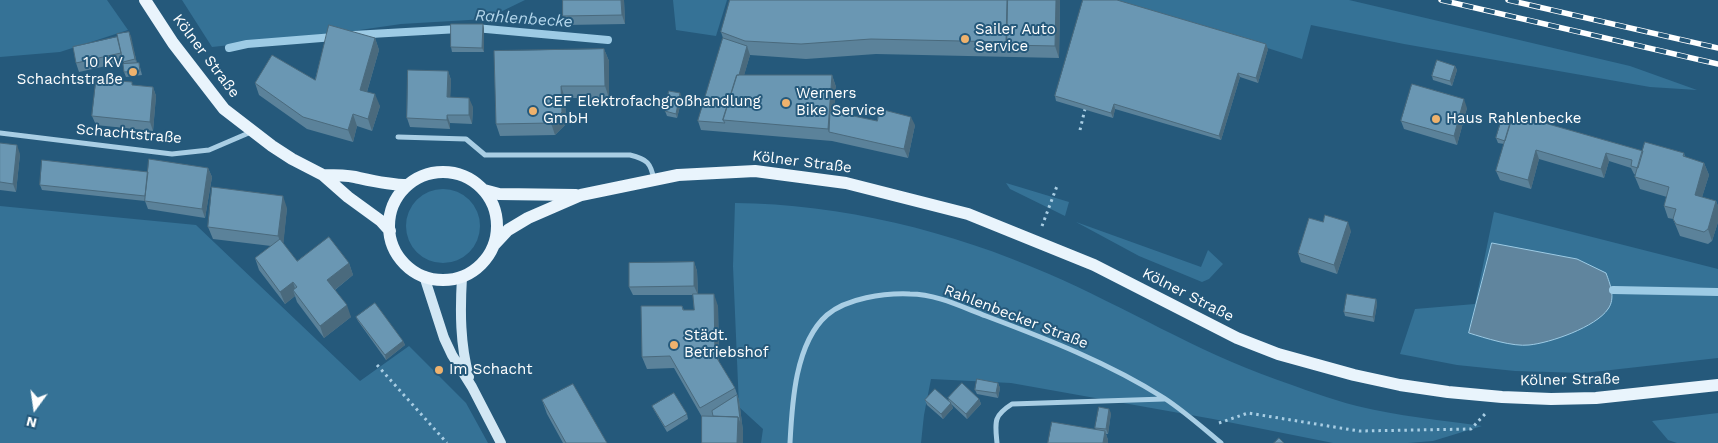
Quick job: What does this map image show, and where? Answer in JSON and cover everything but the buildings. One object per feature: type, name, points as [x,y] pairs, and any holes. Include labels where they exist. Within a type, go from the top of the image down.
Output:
[{"type":"main road","name":"Kölner Straße","points":[[145,0],[200,79],[224,109],[252,132],[292,159],[323,174],[348,197],[381,221],[390,231]]},
{"type":"main road","name":"Kölner Straße","points":[[494,245],[508,230],[528,218],[581,196],[654,180],[678,175],[755,171],[810,177],[879,191],[968,214],[1094,265],[1237,338],[1278,354],[1354,375],[1400,385],[1448,392],[1551,399],[1596,398],[1718,385]]},
{"type":"main road","name":"Kölner Straße","points":[[451,172],[469,178],[484,190],[495,210],[497,234],[491,252],[481,264],[462,277],[443,280],[415,272],[400,259],[390,231],[392,210],[398,197],[408,185],[424,176],[451,172]]},
{"type":"main road","name":"Kölner Straße","points":[[323,174],[355,177],[391,185],[408,185]]},
{"type":"main road","name":"Kölner Straße","points":[[484,190],[499,194],[581,196]]},
{"type":"street","name":"Schachtstraße","points":[[0,133],[172,154],[209,150],[252,132]]},
{"type":"street","points":[[398,137],[466,139],[485,155],[630,154],[642,157],[651,166],[654,180]]},
{"type":"street","points":[[424,276],[440,329],[452,355],[472,387],[501,443]]},
{"type":"street","points":[[462,277],[460,310],[463,355],[472,387]]},
{"type":"street","name":"Rahlenbecker Straße","points":[[790,443],[795,390],[800,364],[817,326],[826,316],[838,308],[859,300],[886,295],[911,294],[945,301],[1083,355],[1164,399],[1221,443]]},
{"type":"street","points":[[998,443],[995,424],[1000,411],[1012,404],[1164,399]]},
{"type":"path","points":[[1080,130],[1085,109]]},
{"type":"path","points":[[1040,231],[1057,186]]},
{"type":"path","points":[[376,365],[447,443]]},
{"type":"path","points":[[1204,429],[1248,413],[1359,431],[1471,429],[1502,397]]},
{"type":"shaded area","points":[[0,0],[107,0],[128,30],[60,52],[0,57]]},
{"type":"shaded area","points":[[182,0],[525,0],[486,19],[401,24],[332,34],[212,47]]},
{"type":"shaded area","points":[[673,0],[727,0],[716,36],[676,30]]},
{"type":"shaded area","points":[[1116,0],[1349,0],[1630,66],[1697,90],[1650,87],[1404,44],[1311,25],[1302,59]]},
{"type":"shaded area","points":[[1006,183],[1069,202],[1065,216],[1010,189]]},
{"type":"shaded area","points":[[443,189],[464,195],[474,205],[480,226],[474,247],[464,257],[443,263],[422,257],[412,247],[406,226],[412,205],[422,195]]},
{"type":"shaded area","points":[[735,203],[815,208],[895,223],[935,233],[974,245],[1049,274],[1217,355],[1305,390],[1372,409],[1419,418],[1482,426],[1433,441],[1333,443],[1213,419],[1011,383],[931,379],[921,443],[761,443],[763,429],[739,407],[733,266]]},
{"type":"shaded area","points":[[0,206],[196,225],[360,381],[409,346],[466,403],[488,443],[0,443]]},
{"type":"shaded area","points":[[1494,212],[1718,269],[1718,358],[1584,373],[1515,371],[1457,365],[1400,354],[1415,309],[1475,304]]},
{"type":"shaded area","points":[[1076,222],[1201,267],[1208,250],[1223,264],[1209,279],[1202,282],[1139,256]]},
{"type":"shaded area","points":[[1492,243],[1577,259],[1606,273],[1612,291],[1612,300],[1608,309],[1602,316],[1583,328],[1538,344],[1515,345],[1469,333]]},
{"type":"shaded area","points":[[1718,413],[1718,443],[1677,443],[1668,440],[1652,421]]},
{"type":"waterway","name":"Rahlenbecke","points":[[475,28],[608,40]]},
{"type":"waterway","name":"Rahlenbecke","points":[[353,35],[459,29]]},
{"type":"waterway","name":"Rahlenbecke","points":[[229,48],[247,44],[334,37]]},
{"type":"waterway","name":"Rahlenbecke","points":[[1613,290],[1718,292]]},
{"type":"railway","points":[[1441,0],[1718,64]]},
{"type":"railway","points":[[1508,0],[1718,48]]},
{"type":"place","name":"Sailer Auto Service","points":[[965,39]]},
{"type":"place","name":"10 KV Schachtstraße","points":[[133,72]]},
{"type":"place","name":"Werners Bike Service","points":[[786,103]]},
{"type":"place","name":"CEF Elektrofachgroßhandlung GmbH","points":[[533,111]]},
{"type":"place","name":"Haus Rahlenbecke","points":[[1436,119]]},
{"type":"place","name":"Städt. Betriebshof","points":[[674,345]]},
{"type":"place","name":"Im Schacht","points":[[439,370]]}]
